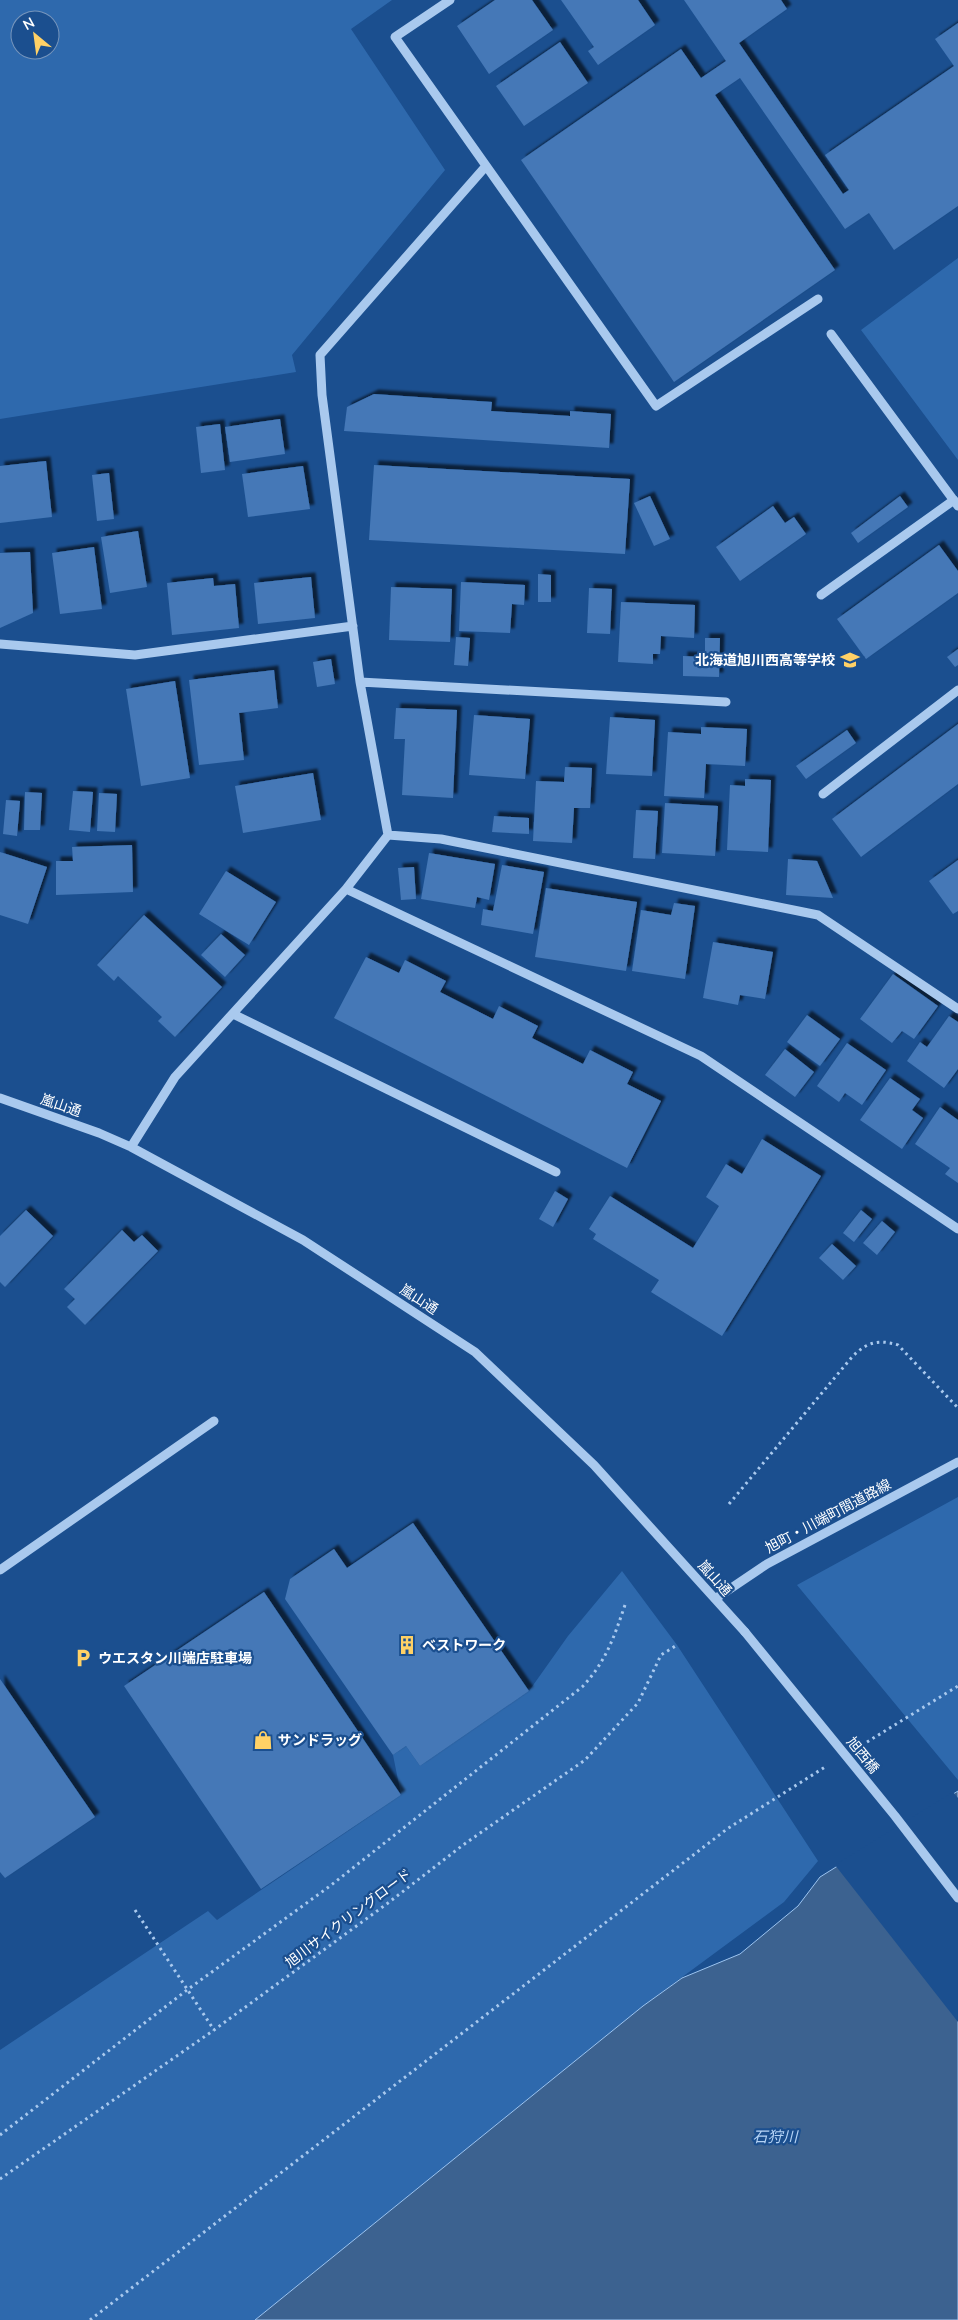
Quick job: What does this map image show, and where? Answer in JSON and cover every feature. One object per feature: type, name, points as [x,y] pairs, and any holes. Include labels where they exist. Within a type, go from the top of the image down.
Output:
[{"type":"street","points":[[450,0],[395,37],[656,406],[818,299]]},
{"type":"street","points":[[130,1147],[175,1077],[346,889],[388,835],[360,682],[322,395],[320,355],[486,166]]},
{"type":"street","points":[[821,595],[956,503],[831,334]]},
{"type":"street","points":[[0,644],[135,655],[353,626]]},
{"type":"street","points":[[360,682],[726,702]]},
{"type":"street","points":[[823,794],[958,690]]},
{"type":"street","points":[[388,835],[441,839],[818,915],[958,1009]]},
{"type":"street","points":[[346,889],[701,1056],[958,1229]]},
{"type":"street","points":[[233,1014],[556,1172]]},
{"type":"street","name":"嵐山通","points":[[0,1098],[99,1133],[130,1147],[303,1240],[475,1352],[594,1465],[745,1632]]},
{"type":"street","points":[[0,1570],[214,1421]]},
{"type":"street","name":"旭町・川端町間道路線","points":[[715,1599],[767,1564],[958,1462]]},
{"type":"street","name":"旭西橋","points":[[745,1632],[895,1816],[958,1898]]},
{"type":"path","points":[[729,1504],[852,1357],[862,1347],[874,1341],[886,1341],[898,1346],[958,1408]]},
{"type":"path","points":[[0,2135],[187,1990],[330,1886],[582,1687],[597,1672],[610,1649],[625,1605]]},
{"type":"path","name":"旭川サイクリングロード","points":[[0,2179],[214,2030],[388,1903],[463,1845],[585,1760],[638,1703],[661,1655],[677,1645]]},
{"type":"path","points":[[860,1746],[958,1686]]},
{"type":"path","points":[[90,2320],[727,1830],[828,1766]]},
{"type":"path","points":[[135,1910],[214,2030]]},
{"type":"shaded area","points":[[0,0],[392,0],[351,29],[445,170],[292,355],[296,372],[0,419]]},
{"type":"shaded area","points":[[958,258],[958,460],[861,330]]},
{"type":"shaded area","points":[[958,1497],[958,1780],[797,1585]]},
{"type":"shaded area","points":[[622,1571],[677,1645],[818,1861],[784,1902],[643,2006],[255,2320],[0,2320],[0,2050],[208,1911],[217,1920],[401,1795],[393,1755],[406,1746],[420,1766],[529,1691],[568,1636]]},
{"type":"water","name":"石狩川","points":[[958,1791],[958,2320],[255,2320],[643,2006],[682,1978],[740,1954],[798,1906],[820,1877]]},
{"type":"pier","points":[[953,1792],[958,1798],[958,2022],[835,1865]]},
{"type":"building","points":[[495,0],[532,0],[553,30],[489,74],[457,26]]},
{"type":"building","points":[[561,0],[638,0],[655,25],[598,65],[588,51],[594,47]]},
{"type":"building","points":[[684,0],[781,0],[787,9],[739,43],[843,194],[849,190],[825,155],[954,66],[935,39],[958,23],[958,206],[894,250],[869,213],[845,229],[740,78],[715,95],[835,270],[674,382],[521,160],[681,49],[701,78],[726,61]]},
{"type":"building","points":[[560,42],[588,83],[524,126],[496,86]]},
{"type":"building","points":[[374,394],[492,402],[491,411],[570,416],[570,411],[611,414],[609,448],[344,431],[347,407]]},
{"type":"building","points":[[280,419],[285,454],[230,462],[225,427]]},
{"type":"building","points":[[220,424],[225,470],[201,473],[196,427]]},
{"type":"building","points":[[46,461],[52,517],[0,523],[0,466]]},
{"type":"building","points":[[374,465],[630,479],[625,554],[369,540]]},
{"type":"building","points":[[303,466],[310,509],[248,517],[242,474]]},
{"type":"building","points":[[109,473],[114,519],[97,521],[92,475]]},
{"type":"building","points":[[650,496],[670,539],[654,546],[634,503]]},
{"type":"building","points":[[900,496],[908,507],[858,543],[851,533]]},
{"type":"building","points":[[773,506],[785,523],[794,517],[806,534],[740,581],[716,547]]},
{"type":"building","points":[[138,531],[147,587],[110,593],[101,537]]},
{"type":"building","points":[[939,545],[958,571],[958,593],[866,659],[837,619]]},
{"type":"building","points":[[94,547],[102,609],[60,614],[52,553]]},
{"type":"building","points":[[30,552],[33,613],[0,628],[0,553]]},
{"type":"building","points":[[538,574],[551,575],[551,602],[538,602]]},
{"type":"building","points":[[311,577],[315,618],[258,624],[254,583]]},
{"type":"building","points":[[213,578],[214,586],[235,584],[239,628],[172,635],[167,583]]},
{"type":"building","points":[[461,582],[525,585],[524,605],[512,604],[510,633],[459,631]]},
{"type":"building","points":[[391,587],[452,589],[450,642],[389,640]]},
{"type":"building","points":[[589,588],[612,589],[610,634],[587,633]]},
{"type":"building","points":[[621,602],[695,605],[694,638],[661,636],[660,654],[653,654],[653,664],[618,662]]},
{"type":"building","points":[[456,637],[470,638],[468,666],[454,665]]},
{"type":"building","points":[[705,638],[720,638],[719,677],[683,676],[683,656],[705,657]]},
{"type":"building","points":[[958,649],[958,665],[955,667],[947,657]]},
{"type":"building","points":[[331,659],[335,684],[317,687],[313,662]]},
{"type":"building","points":[[274,670],[278,708],[239,713],[244,760],[199,765],[189,680]]},
{"type":"building","points":[[175,681],[190,778],[141,786],[126,689]]},
{"type":"building","points":[[396,708],[457,710],[453,798],[402,795],[405,739],[394,739]]},
{"type":"building","points":[[474,715],[530,719],[525,779],[469,775]]},
{"type":"building","points":[[610,717],[655,720],[652,776],[606,774]]},
{"type":"building","points":[[958,724],[958,784],[861,857],[832,819]]},
{"type":"building","points":[[701,727],[747,729],[745,766],[706,764],[704,798],[664,796],[668,732],[701,734]]},
{"type":"building","points":[[847,730],[856,743],[806,779],[796,766]]},
{"type":"building","points":[[565,767],[592,768],[590,808],[574,808],[572,843],[533,841],[536,781],[564,782]]},
{"type":"building","points":[[313,773],[321,820],[243,833],[235,786]]},
{"type":"building","points":[[745,779],[771,780],[768,852],[727,850],[730,785],[745,786]]},
{"type":"building","points":[[73,791],[93,792],[90,832],[69,830]]},
{"type":"building","points":[[25,792],[42,793],[40,830],[24,830]]},
{"type":"building","points":[[99,793],[117,794],[115,832],[97,831]]},
{"type":"building","points":[[6,800],[20,801],[17,836],[3,834]]},
{"type":"building","points":[[665,803],[718,806],[715,856],[662,853]]},
{"type":"building","points":[[636,810],[658,811],[655,859],[633,858]]},
{"type":"building","points":[[494,816],[529,818],[529,834],[492,832]]},
{"type":"building","points":[[132,845],[133,892],[56,895],[56,861],[73,861],[72,847]]},
{"type":"building","points":[[0,852],[47,867],[28,924],[0,915]]},
{"type":"building","points":[[429,853],[495,864],[489,900],[477,897],[475,908],[421,899]]},
{"type":"building","points":[[788,859],[817,861],[833,898],[786,895]]},
{"type":"building","points":[[958,860],[958,911],[953,914],[929,881]]},
{"type":"building","points":[[502,865],[544,872],[533,934],[481,925],[483,909],[493,911]]},
{"type":"building","points":[[414,867],[416,899],[401,900],[398,868]]},
{"type":"building","points":[[226,871],[276,902],[249,945],[199,914]]},
{"type":"building","points":[[546,888],[637,902],[626,971],[535,957]]},
{"type":"building","points":[[674,903],[695,906],[685,979],[632,971],[641,910],[671,915]]},
{"type":"building","points":[[144,915],[222,987],[175,1037],[158,1021],[162,1017],[118,976],[114,981],[97,965]]},
{"type":"building","points":[[221,934],[245,955],[225,977],[201,955]]},
{"type":"building","points":[[713,942],[773,952],[765,999],[740,995],[738,1005],[703,998]]},
{"type":"building","points":[[366,957],[399,973],[405,960],[446,981],[440,992],[493,1019],[499,1006],[538,1026],[532,1038],[583,1064],[590,1050],[633,1072],[627,1084],[661,1101],[627,1168],[334,1018]]},
{"type":"building","points":[[893,974],[938,1006],[914,1039],[902,1031],[892,1043],[860,1019]]},
{"type":"building","points":[[807,1015],[840,1039],[820,1066],[787,1042]]},
{"type":"building","points":[[949,1016],[958,1022],[958,1069],[944,1088],[907,1061],[920,1042],[927,1047]]},
{"type":"building","points":[[847,1043],[886,1070],[862,1105],[845,1093],[839,1102],[817,1086]]},
{"type":"building","points":[[785,1049],[814,1072],[795,1097],[765,1075]]},
{"type":"building","points":[[890,1078],[920,1099],[912,1110],[923,1118],[902,1149],[860,1120]]},
{"type":"building","points":[[940,1107],[958,1120],[958,1183],[945,1174],[950,1168],[915,1144]]},
{"type":"building","points":[[762,1139],[821,1176],[722,1336],[651,1292],[659,1280],[593,1239],[596,1234],[589,1229],[610,1196],[693,1248],[719,1206],[706,1197],[726,1164],[742,1174]]},
{"type":"building","points":[[555,1191],[568,1199],[553,1227],[539,1219]]},
{"type":"building","points":[[26,1210],[53,1236],[5,1287],[0,1282],[0,1236]]},
{"type":"building","points":[[861,1210],[872,1219],[854,1242],[843,1233]]},
{"type":"building","points":[[882,1221],[895,1232],[877,1255],[863,1243]]},
{"type":"building","points":[[122,1230],[134,1242],[142,1235],[158,1251],[85,1325],[67,1307],[75,1299],[64,1289]]},
{"type":"building","points":[[832,1244],[856,1266],[843,1280],[819,1258]]},
{"type":"building","name":"ベストワーク","points":[[413,1523],[529,1691],[420,1766],[406,1746],[393,1755],[285,1599],[290,1579],[334,1549],[347,1568]]},
{"type":"building","name":"サンドラッグ","points":[[264,1592],[401,1795],[261,1889],[124,1686]]},
{"type":"building","points":[[0,1679],[95,1817],[5,1878],[0,1872]]},
{"type":"place","name":"北海道旭川西高等学校","points":[[850,660]]},
{"type":"place","name":"ベストワーク","points":[[407,1645]]},
{"type":"place","name":"ウエスタン川端店駐車場","points":[[83,1658]]},
{"type":"place","name":"サンドラッグ","points":[[263,1740]]}]
